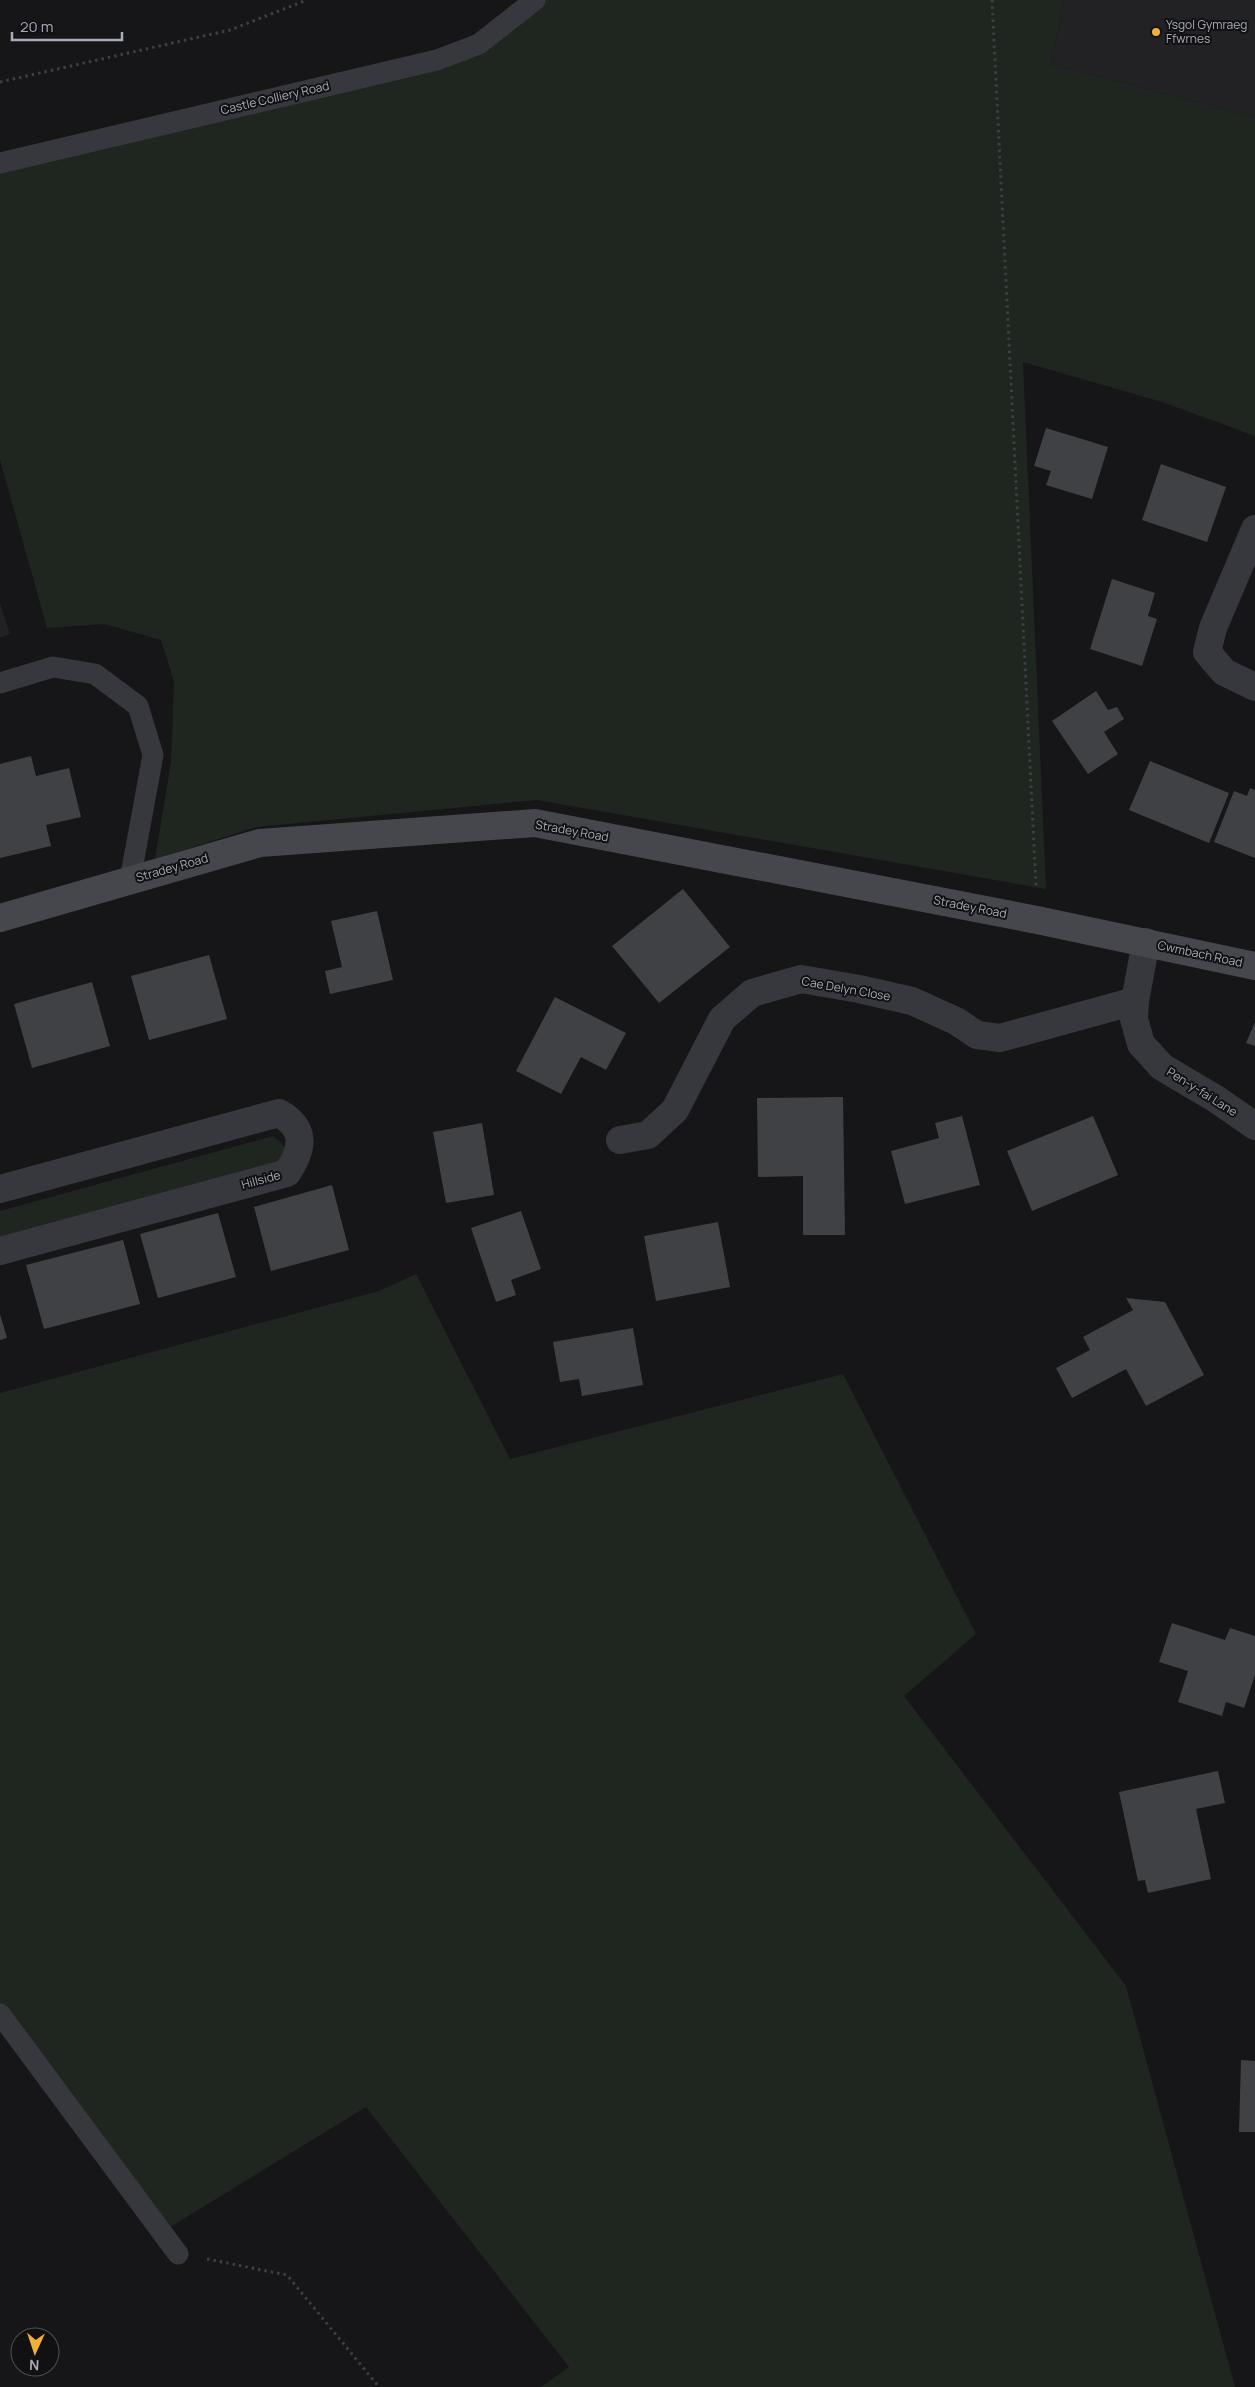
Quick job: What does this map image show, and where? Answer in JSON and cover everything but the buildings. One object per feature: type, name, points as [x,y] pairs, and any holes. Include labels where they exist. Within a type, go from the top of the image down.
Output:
[{"type":"main road","name":"Stradey Road","points":[[0,918],[260,843],[535,823],[1146,942]]},
{"type":"main road","name":"Cwmbach Road","points":[[1146,942],[1255,966]]},
{"type":"street","points":[[1255,529],[1212,628],[1208,652],[1224,672],[1255,687]]},
{"type":"street","name":"Pen-y-fai Lane","points":[[1146,942],[1135,1001],[1134,1019],[1141,1044],[1162,1067],[1216,1099],[1255,1126]]},
{"type":"street","name":"Cae Delyn Close","points":[[620,1140],[648,1135],[675,1110],[722,1019],[752,993],[801,979],[912,1001],[956,1021],[978,1035],[1000,1038],[1135,1001]]},
{"type":"street","name":"Hillside","points":[[0,1188],[279,1113],[292,1120],[300,1137],[298,1157],[287,1173],[0,1251]]},
{"type":"lane","name":"Castle Colliery Road","points":[[0,163],[437,60],[479,44],[522,13],[535,0]]},
{"type":"lane","points":[[0,683],[53,667],[95,674],[138,706],[153,756],[130,880]]},
{"type":"lane","points":[[0,2014],[178,2254]]},
{"type":"path","points":[[0,82],[230,30],[307,0]]},
{"type":"path","points":[[992,0],[1037,920]]},
{"type":"path","points":[[178,2254],[287,2275],[380,2387]]},
{"type":"shaded area","points":[[535,0],[1064,0],[1051,64],[1255,117],[1255,436],[1162,402],[1023,362],[1046,889],[537,800],[257,827],[155,859],[171,762],[174,682],[161,640],[104,624],[47,628],[0,460],[0,163],[437,60]]},
{"type":"shaded area","name":"Ysgol Gymraeg Ffwrnes","points":[[1064,0],[1255,0],[1255,117],[1051,64]]},
{"type":"shaded area","points":[[0,603],[10,634],[0,638]]},
{"type":"shaded area","points":[[273,1136],[286,1147],[284,1155],[278,1162],[0,1238],[0,1211]]},
{"type":"shaded area","points":[[416,1274],[510,1459],[843,1374],[976,1634],[904,1696],[1126,1986],[1235,2387],[541,2387],[569,2367],[366,2107],[162,2232],[0,2014],[0,1393],[379,1291]]},
{"type":"place","name":"Ysgol Gymraeg Ffwrnes","points":[[1156,32]]}]
